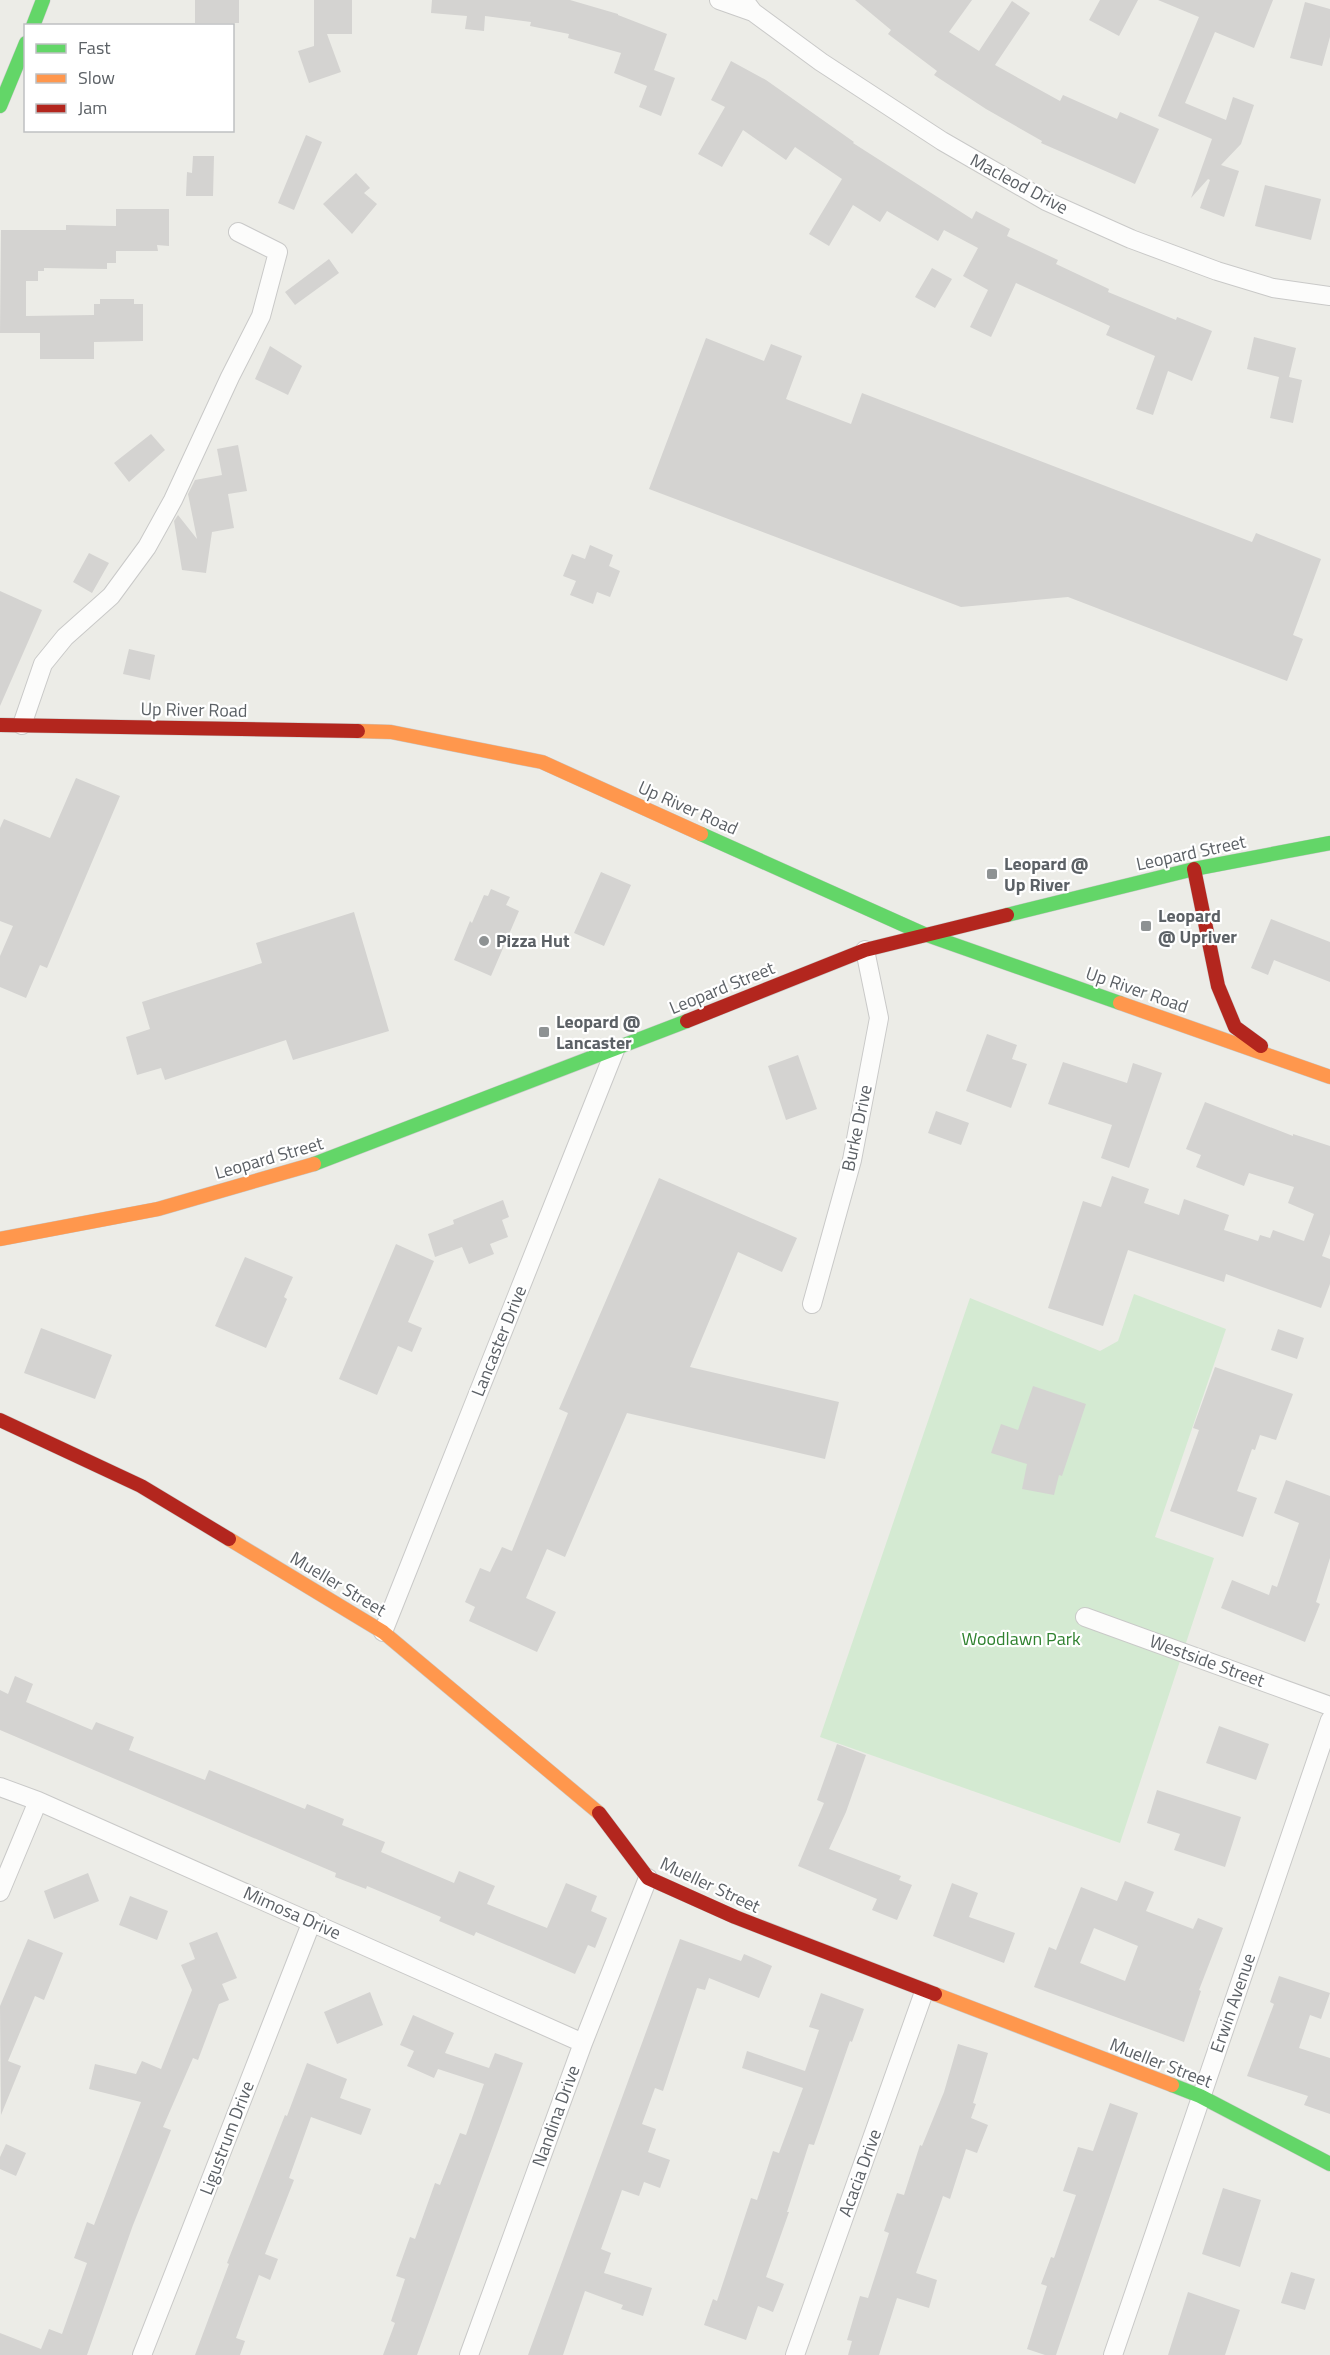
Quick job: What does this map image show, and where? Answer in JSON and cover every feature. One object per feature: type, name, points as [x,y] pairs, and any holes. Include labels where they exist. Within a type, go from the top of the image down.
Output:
[{"type":"street","points":[[34,24],[43,0]]},
{"type":"street","name":"Macleod Drive","points":[[719,0],[748,6],[821,62],[942,141],[1046,201],[1131,239],[1217,271],[1273,288],[1330,296]]},
{"type":"street","points":[[0,106],[24,48]]},
{"type":"street","points":[[22,725],[43,664],[64,637],[111,596],[147,547],[173,500],[261,316],[278,252],[238,232]]},
{"type":"street","name":"Up River Road","points":[[0,725],[391,732],[542,762],[924,934],[1330,1077]]},
{"type":"street","name":"Leopard Street","points":[[0,1239],[159,1209],[332,1159],[615,1050],[865,950],[1194,869],[1330,843]]},
{"type":"street","points":[[1194,869],[1218,986],[1235,1027],[1277,1058]]},
{"type":"street","name":"Burke Drive","points":[[812,1304],[852,1160],[879,1018],[865,950]]},
{"type":"street","name":"Lancaster Drive","points":[[383,1632],[615,1050]]},
{"type":"street","name":"Mueller Street","points":[[0,1420],[141,1486],[383,1632],[598,1812],[648,1878],[735,1917],[924,1992],[1200,2096],[1330,2164]]},
{"type":"street","name":"Westside Street","points":[[1085,1617],[1330,1706]]},
{"type":"street","name":"Erwin Avenue","points":[[1113,2355],[1330,1720]]},
{"type":"street","name":"Mimosa Drive","points":[[0,1787],[38,1801],[312,1921],[583,2043]]},
{"type":"street","points":[[0,1892],[38,1801]]},
{"type":"street","name":"Nandina Drive","points":[[469,2355],[583,2043],[648,1878]]},
{"type":"street","name":"Ligustrum Drive","points":[[142,2355],[312,1921]]},
{"type":"street","name":"Acacia Drive","points":[[795,2355],[924,1992]]},
{"type":"green space","name":"Woodlawn Park","points":[[1134,1294],[1226,1329],[1155,1537],[1214,1558],[1120,1843],[820,1737],[970,1298],[1100,1351],[1118,1341]]},
{"type":"building","points":[[195,0],[239,0],[239,23],[195,23]]},
{"type":"building","points":[[314,0],[352,0],[352,34],[327,34],[341,72],[309,83],[298,51],[314,46]]},
{"type":"building","points":[[432,0],[570,0],[618,14],[667,34],[654,70],[675,78],[661,116],[639,107],[647,86],[614,73],[621,53],[568,38],[569,34],[530,26],[531,22],[485,16],[484,31],[465,29],[467,16],[431,13]]},
{"type":"building","points":[[855,0],[972,0],[949,32],[979,51],[1012,1],[1030,13],[995,65],[1060,101],[1063,95],[1117,119],[1120,112],[1159,129],[1135,184],[1041,143],[1042,141],[986,109],[934,75],[937,71],[888,34],[891,30]]},
{"type":"building","points":[[1100,0],[1138,0],[1119,36],[1089,20]]},
{"type":"building","points":[[1158,0],[1273,0],[1254,48],[1215,32],[1185,103],[1226,120],[1233,97],[1254,105],[1241,144],[1221,165],[1239,171],[1224,217],[1200,208],[1210,180],[1208,179],[1191,198],[1212,139],[1158,116],[1199,17]]},
{"type":"building","points":[[1305,2],[1330,9],[1330,37],[1322,66],[1290,58]]},
{"type":"building","points":[[731,61],[766,80],[853,143],[972,219],[976,211],[1010,229],[1007,236],[1058,260],[1056,264],[1109,289],[1108,292],[1176,320],[1177,317],[1212,331],[1192,381],[1168,371],[1153,415],[1136,409],[1155,356],[1106,335],[1110,326],[1016,283],[991,337],[970,327],[988,290],[963,276],[978,248],[944,230],[938,241],[887,211],[880,222],[853,205],[829,246],[809,234],[842,179],[795,147],[786,160],[743,130],[722,167],[698,154],[725,107],[711,100]]},
{"type":"building","points":[[306,135],[322,142],[294,210],[278,203]]},
{"type":"building","points":[[193,156],[214,156],[213,196],[186,196],[187,172],[192,173]]},
{"type":"building","points":[[356,173],[370,188],[364,193],[377,204],[352,234],[323,204]]},
{"type":"building","points":[[1265,185],[1321,199],[1311,240],[1255,226]]},
{"type":"building","points":[[116,209],[169,209],[169,246],[157,245],[158,251],[116,251],[116,263],[107,263],[107,269],[44,268],[44,271],[38,271],[38,281],[26,281],[26,316],[94,315],[94,304],[100,304],[100,299],[134,299],[134,304],[143,304],[143,341],[94,342],[94,359],[40,359],[40,333],[0,333],[1,230],[66,230],[66,225],[116,226]]},
{"type":"building","points":[[329,259],[339,273],[295,305],[285,292]]},
{"type":"building","points":[[932,268],[952,279],[935,308],[915,297]]},
{"type":"building","points":[[1254,337],[1296,348],[1289,377],[1302,380],[1293,423],[1270,418],[1279,377],[1247,369]]},
{"type":"building","points":[[706,338],[764,361],[771,344],[802,356],[786,399],[851,424],[862,393],[1252,542],[1256,533],[1321,559],[1293,635],[1303,639],[1287,681],[1068,597],[961,607],[649,489]]},
{"type":"building","points":[[270,346],[302,366],[288,395],[255,379]]},
{"type":"building","points":[[151,434],[165,450],[129,482],[114,463]]},
{"type":"building","points":[[238,445],[247,491],[228,494],[234,528],[212,532],[206,573],[182,570],[174,521],[178,515],[197,539],[188,494],[195,480],[222,475],[217,449]]},
{"type":"building","points":[[590,545],[613,555],[609,566],[620,571],[610,597],[597,592],[593,604],[570,595],[576,581],[563,576],[572,554],[585,559]]},
{"type":"building","points":[[89,553],[109,563],[92,593],[73,582]]},
{"type":"building","points":[[0,591],[42,610],[0,706]]},
{"type":"building","points":[[129,649],[155,655],[150,680],[123,674]]},
{"type":"building","points":[[76,778],[120,796],[47,968],[40,965],[26,998],[0,987],[0,956],[13,926],[0,921],[0,828],[4,819],[50,838]]},
{"type":"building","points":[[601,872],[631,885],[604,946],[574,933]]},
{"type":"building","name":"Pizza Hut","points":[[491,889],[510,897],[506,905],[519,911],[491,976],[454,960],[470,921],[472,923],[484,895],[488,896]]},
{"type":"building","points":[[354,912],[389,1031],[293,1060],[286,1040],[165,1080],[161,1068],[137,1075],[126,1037],[150,1029],[142,1002],[262,963],[256,943]]},
{"type":"building","points":[[1271,919],[1330,942],[1330,982],[1274,960],[1268,975],[1251,968]]},
{"type":"building","points":[[987,1034],[1017,1045],[1012,1059],[1027,1064],[1011,1108],[966,1091]]},
{"type":"building","points":[[798,1055],[817,1109],[786,1120],[768,1066]]},
{"type":"building","points":[[1063,1062],[1127,1083],[1133,1063],[1162,1073],[1129,1168],[1101,1158],[1112,1125],[1048,1104]]},
{"type":"building","points":[[1205,1102],[1293,1136],[1293,1134],[1330,1146],[1330,1234],[1322,1256],[1330,1259],[1330,1284],[1321,1308],[1226,1274],[1224,1282],[1128,1250],[1103,1326],[1048,1308],[1083,1201],[1101,1207],[1112,1176],[1149,1189],[1144,1203],[1179,1215],[1184,1199],[1229,1215],[1224,1230],[1258,1241],[1260,1235],[1270,1238],[1273,1230],[1304,1241],[1314,1214],[1288,1203],[1294,1187],[1249,1173],[1244,1186],[1196,1167],[1201,1155],[1186,1149]]},
{"type":"building","points":[[936,1111],[969,1123],[961,1145],[928,1133]]},
{"type":"building","points":[[659,1178],[797,1238],[782,1272],[738,1252],[690,1367],[839,1402],[825,1459],[627,1413],[565,1557],[547,1549],[526,1598],[556,1612],[537,1652],[469,1621],[475,1607],[465,1602],[480,1568],[490,1572],[502,1547],[512,1551],[568,1413],[559,1409]]},
{"type":"building","points":[[503,1200],[509,1217],[502,1220],[508,1237],[490,1244],[494,1254],[469,1264],[462,1247],[435,1257],[428,1234],[454,1224],[453,1220]]},
{"type":"building","points":[[396,1244],[434,1261],[408,1322],[422,1328],[412,1352],[398,1346],[377,1395],[339,1379]]},
{"type":"building","points":[[245,1257],[293,1277],[284,1297],[287,1299],[266,1348],[215,1326]]},
{"type":"building","points":[[41,1328],[112,1355],[95,1399],[24,1373]]},
{"type":"building","points":[[1278,1329],[1304,1338],[1297,1359],[1271,1350]]},
{"type":"building","points":[[1215,1367],[1293,1394],[1276,1440],[1260,1435],[1255,1450],[1252,1449],[1237,1491],[1257,1498],[1243,1537],[1170,1511],[1199,1430],[1193,1428]]},
{"type":"building","points":[[1033,1386],[1086,1404],[1062,1476],[1059,1475],[1054,1495],[1022,1489],[1027,1464],[991,1453],[1001,1424],[1018,1430]]},
{"type":"building","points":[[1286,1480],[1330,1496],[1330,1558],[1316,1602],[1320,1604],[1305,1642],[1221,1608],[1232,1580],[1269,1595],[1272,1585],[1277,1587],[1299,1523],[1274,1513]]},
{"type":"building","points":[[15,1676],[33,1684],[26,1702],[92,1730],[96,1722],[134,1737],[129,1750],[205,1780],[209,1770],[305,1809],[307,1804],[344,1819],[342,1825],[385,1842],[381,1852],[454,1883],[459,1871],[495,1886],[487,1904],[547,1928],[566,1883],[597,1896],[591,1911],[607,1918],[595,1948],[588,1945],[575,1974],[476,1932],[474,1936],[439,1921],[441,1917],[367,1886],[366,1889],[335,1877],[336,1873],[0,1730],[0,1690],[8,1694]]},
{"type":"building","points":[[1219,1726],[1269,1744],[1256,1780],[1206,1763]]},
{"type":"building","points":[[837,1744],[866,1755],[846,1812],[829,1849],[901,1876],[899,1880],[912,1885],[897,1920],[872,1910],[877,1899],[798,1866],[824,1803],[817,1800]]},
{"type":"building","points":[[1157,1790],[1241,1817],[1225,1867],[1174,1850],[1180,1834],[1147,1823]]},
{"type":"building","points":[[88,1873],[99,1901],[54,1919],[44,1891]]},
{"type":"building","points":[[1125,1881],[1154,1892],[1146,1911],[1193,1929],[1198,1918],[1223,1928],[1199,1990],[1201,1991],[1184,2042],[1034,1987],[1049,1947],[1056,1950],[1081,1887],[1117,1901]],"holes":[[[1094,1928],[1138,1946],[1125,1981],[1080,1963]]]},
{"type":"building","points":[[952,1883],[978,1893],[969,1917],[1015,1933],[1004,1963],[933,1936]]},
{"type":"building","points":[[130,1896],[168,1911],[157,1940],[119,1925]]},
{"type":"building","points":[[217,1932],[237,1978],[222,1984],[229,2000],[219,2004],[198,2060],[193,2058],[163,2127],[171,2130],[133,2225],[87,2355],[0,2355],[0,2333],[41,2349],[49,2329],[62,2334],[87,2263],[74,2258],[87,2222],[94,2225],[141,2102],[89,2089],[95,2064],[136,2074],[142,2061],[161,2069],[192,1990],[181,1965],[195,1959],[189,1943]]},
{"type":"building","points":[[28,1939],[63,1953],[44,2000],[35,1996],[8,2061],[21,2066],[1,2115],[0,2006]]},
{"type":"building","points":[[680,1939],[741,1961],[744,1954],[772,1966],[759,1998],[709,1978],[705,1990],[697,1988],[663,2091],[655,2088],[642,2124],[656,2129],[648,2152],[670,2160],[660,2188],[644,2182],[639,2196],[622,2190],[601,2249],[611,2253],[604,2273],[652,2288],[643,2316],[621,2309],[623,2305],[585,2291],[563,2355],[528,2355]]},
{"type":"building","points":[[1279,1976],[1330,1993],[1321,2019],[1310,2015],[1299,2048],[1330,2058],[1330,2114],[1304,2105],[1308,2096],[1247,2076],[1274,2004],[1270,2002]]},
{"type":"building","points":[[370,1992],[383,2025],[337,2044],[324,2012]]},
{"type":"building","points":[[821,1993],[864,2009],[852,2042],[850,2041],[814,2145],[809,2144],[787,2212],[789,2212],[766,2277],[784,2284],[773,2312],[758,2306],[746,2340],[704,2325],[713,2299],[717,2301],[751,2198],[757,2200],[773,2151],[779,2153],[803,2088],[742,2068],[747,2051],[805,2071],[819,2030],[809,2027]]},
{"type":"building","points":[[413,2015],[454,2033],[445,2053],[489,2068],[495,2053],[523,2063],[417,2355],[383,2355],[395,2323],[391,2321],[405,2279],[396,2276],[410,2237],[415,2239],[435,2183],[440,2185],[460,2133],[466,2135],[484,2084],[438,2069],[434,2078],[407,2066],[414,2051],[400,2045]]},
{"type":"building","points":[[958,2044],[988,2053],[973,2103],[976,2104],[971,2118],[988,2125],[977,2153],[966,2149],[950,2199],[943,2196],[916,2273],[937,2280],[929,2308],[897,2298],[879,2355],[848,2355],[852,2341],[847,2340],[860,2296],[868,2298],[889,2233],[884,2231],[897,2193],[904,2195],[920,2145],[922,2146],[944,2092]]},
{"type":"building","points":[[307,2063],[347,2079],[340,2098],[371,2109],[361,2135],[311,2117],[289,2178],[294,2180],[265,2254],[278,2259],[270,2280],[259,2275],[236,2338],[245,2341],[240,2355],[195,2355],[229,2264],[227,2263]]},
{"type":"building","points":[[1110,2103],[1138,2113],[1056,2355],[1045,2355],[1027,2349],[1047,2286],[1041,2284],[1051,2257],[1054,2258],[1076,2195],[1063,2191],[1078,2147],[1093,2151]]},
{"type":"building","points":[[6,2144],[26,2153],[16,2176],[0,2169],[0,2157]]},
{"type":"building","points":[[1223,2188],[1261,2200],[1240,2267],[1202,2254]]},
{"type":"building","points":[[1291,2272],[1315,2279],[1305,2310],[1281,2303]]},
{"type":"building","points":[[1188,2292],[1240,2310],[1225,2355],[1168,2355]]},
{"type":"traffic: fast","points":[[34,24],[43,0]]},
{"type":"traffic: fast","points":[[0,106],[24,48]]},
{"type":"traffic: fast","points":[[701,834],[924,934],[1120,1003]]},
{"type":"traffic: fast","points":[[1007,915],[1194,869],[1330,843]]},
{"type":"traffic: fast","points":[[314,1164],[687,1021]]},
{"type":"traffic: fast","points":[[1172,2085],[1200,2096],[1330,2164]]},
{"type":"traffic: slow","points":[[358,731],[391,732],[542,762],[701,834]]},
{"type":"traffic: slow","points":[[1120,1003],[1330,1077]]},
{"type":"traffic: slow","points":[[0,1239],[158,1209],[314,1164]]},
{"type":"traffic: slow","points":[[229,1539],[383,1632],[599,1813]]},
{"type":"traffic: slow","points":[[935,1994],[1172,2085]]},
{"type":"traffic: jam","points":[[0,725],[358,731]]},
{"type":"traffic: jam","points":[[1194,869],[1218,986],[1235,1027],[1261,1046]]},
{"type":"traffic: jam","points":[[687,1021],[865,950],[1007,915]]},
{"type":"traffic: jam","points":[[0,1420],[141,1486],[229,1539]]},
{"type":"traffic: jam","points":[[599,1813],[648,1878],[735,1917],[935,1994]]},
{"type":"place","name":"Leopard @ Up River","points":[[992,874]]},
{"type":"place","name":"Leopard @ Upriver","points":[[1146,926]]},
{"type":"place","name":"Pizza Hut","points":[[484,941]]},
{"type":"place","name":"Leopard @ Lancaster","points":[[544,1032]]}]
